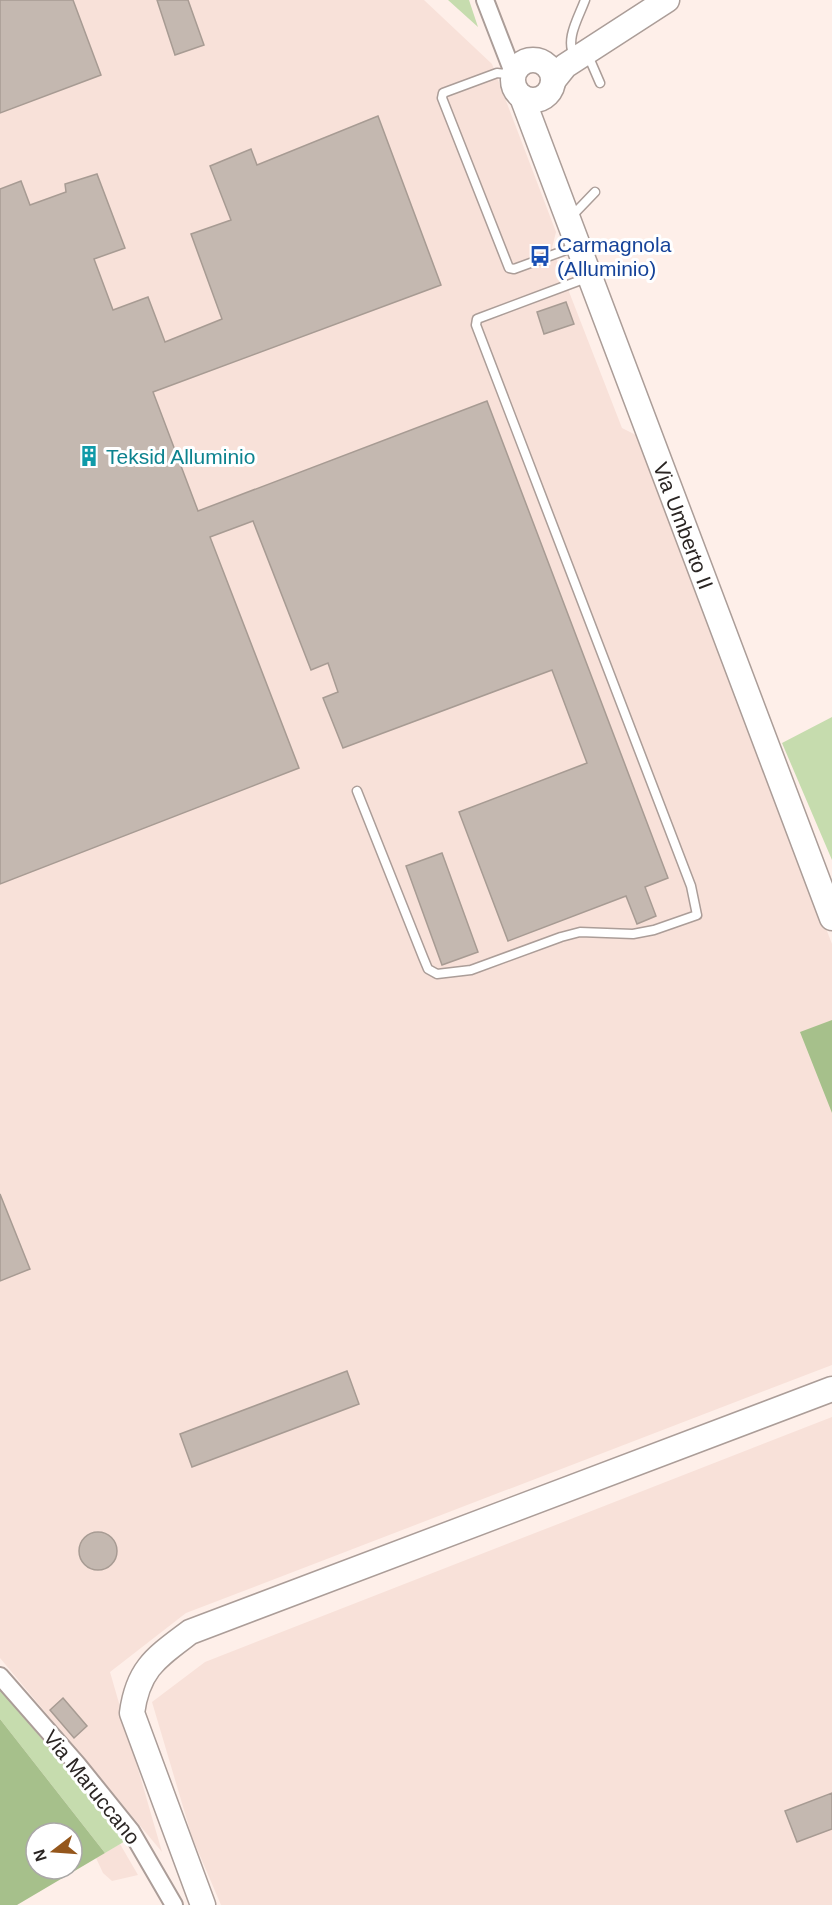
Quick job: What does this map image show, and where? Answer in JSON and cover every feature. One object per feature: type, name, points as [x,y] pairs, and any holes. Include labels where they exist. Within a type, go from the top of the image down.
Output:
[{"type":"street","name":"Via Umberto II","points":[[485,0],[543,71],[536,130],[832,918]]},
{"type":"street","points":[[543,71],[667,0]]},
{"type":"street","points":[[203,1905],[132,1713],[135,1692],[144,1672],[159,1656],[190,1632],[832,1389]]},
{"type":"street","name":"Via Maruccano","points":[[0,1676],[77,1764],[131,1831],[174,1905]]},
{"type":"lane","points":[[543,71],[571,50],[572,36],[585,0]]},
{"type":"lane","points":[[578,246],[514,269],[509,268],[442,98],[443,93],[497,73],[543,71],[600,82]]},
{"type":"lane","points":[[568,220],[595,192]]},
{"type":"lane","points":[[357,791],[428,969],[437,974],[471,970],[580,932],[633,933],[654,930],[697,915],[691,886],[476,325],[477,320],[589,276]]},
{"type":"shaded area","points":[[0,0],[424,0],[492,64],[556,232],[552,248],[622,428],[636,435],[832,944],[832,1365],[186,1613],[110,1672],[162,1852],[0,1658]]},
{"type":"shaded area","points":[[832,1417],[832,1905],[221,1905],[192,1837],[152,1702],[205,1662]]},
{"type":"shaded area","points":[[120,1844],[138,1875],[112,1881],[103,1873],[96,1858]]},
{"type":"green space","points":[[448,0],[469,0],[478,27]]},
{"type":"green space","points":[[832,717],[832,860],[782,743]]},
{"type":"green space","points":[[832,1020],[832,1113],[800,1032]]},
{"type":"green space","points":[[0,1689],[127,1840],[105,1853],[84,1826],[84,1821],[80,1821],[0,1719]]},
{"type":"green space","points":[[0,1719],[80,1821],[24,1821],[24,1881],[58,1881],[17,1905],[0,1905]]},
{"type":"green space","points":[[84,1826],[105,1853],[84,1865]]},
{"type":"building","points":[[0,0],[73,0],[101,75],[0,113]]},
{"type":"building","points":[[157,0],[188,0],[204,45],[175,55]]},
{"type":"building","name":"Teksid Alluminio","points":[[378,116],[441,285],[153,392],[198,511],[487,401],[668,878],[645,887],[656,916],[637,924],[626,896],[508,941],[459,812],[587,763],[552,670],[343,748],[323,698],[338,692],[328,663],[311,670],[253,521],[210,537],[299,768],[0,884],[0,189],[21,181],[30,205],[66,192],[65,184],[97,174],[125,248],[94,259],[113,310],[148,297],[165,342],[222,319],[191,234],[231,220],[210,166],[251,149],[257,165]]},
{"type":"building","points":[[566,302],[574,324],[544,334],[537,312]]},
{"type":"building","points":[[442,853],[478,952],[442,965],[406,866]]},
{"type":"building","points":[[0,1194],[30,1269],[0,1281]]},
{"type":"building","points":[[347,1371],[359,1404],[192,1467],[180,1434]]},
{"type":"building","points":[[98,1532],[111,1538],[117,1551],[111,1564],[98,1570],[85,1564],[79,1551],[85,1538]]},
{"type":"building","points":[[63,1698],[87,1726],[74,1738],[50,1710]]},
{"type":"building","points":[[832,1793],[832,1829],[797,1842],[785,1811]]},
{"type":"place","name":"Carmagnola (Alluminio)","points":[[540,256]]},
{"type":"place","name":"Teksid Alluminio","points":[[89,456]]}]
